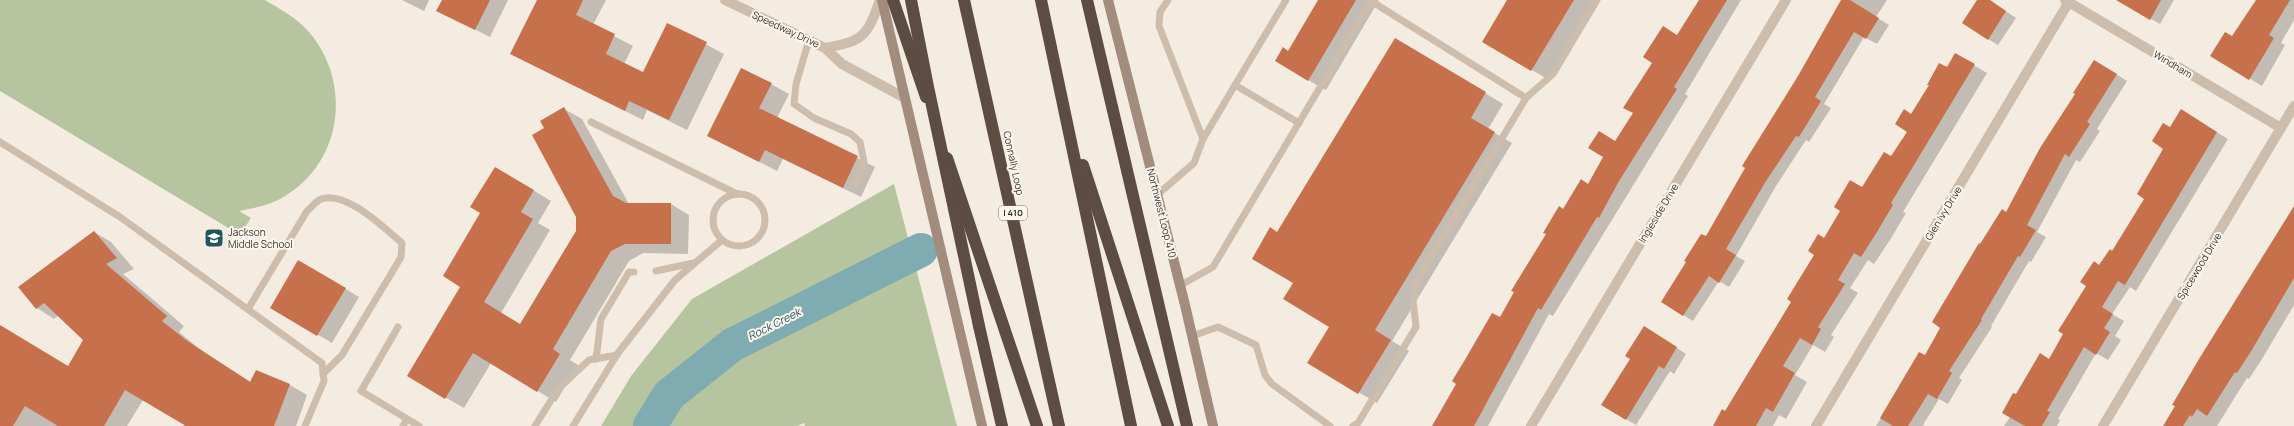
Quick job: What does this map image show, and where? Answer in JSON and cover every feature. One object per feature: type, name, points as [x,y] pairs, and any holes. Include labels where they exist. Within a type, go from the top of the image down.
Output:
[{"type":"highway","points":[[893,0],[1037,426]]},
{"type":"highway","points":[[911,0],[979,326],[1002,426]]},
{"type":"highway","name":"Connally Loop","points":[[964,0],[1059,426]]},
{"type":"highway","points":[[1042,0],[1131,426]]},
{"type":"highway","points":[[1087,0],[1185,412],[1187,426]]},
{"type":"highway","points":[[1064,106],[1168,426]]},
{"type":"main road","points":[[881,0],[982,426]]},
{"type":"main road","name":"Northwest Loop 410","points":[[1108,0],[1158,195],[1212,426]]},
{"type":"street","name":"Speedway Drive","points":[[725,0],[825,48],[842,64],[905,98]]},
{"type":"street","name":"Speedway Drive","points":[[825,48],[852,43],[862,36],[872,22],[881,0]]},
{"type":"street","name":"Ingleside Drive","points":[[1531,426],[1786,0]]},
{"type":"street","name":"Windham","points":[[2068,1],[2281,128]]},
{"type":"street","name":"Glen Ivy Drive","points":[[1816,426],[2068,1]]},
{"type":"street","name":"Spicewood Drive","points":[[2103,426],[2294,106]]},
{"type":"lane","points":[[1168,0],[1160,12],[1159,26],[1203,139]]},
{"type":"lane","points":[[1158,195],[1194,163],[1203,139],[1286,0]]},
{"type":"lane","points":[[1180,286],[1213,267],[1372,0],[1526,98]]},
{"type":"lane","points":[[1353,426],[1358,423],[1416,327],[1413,300],[1416,282],[1526,98],[1553,74],[1597,0]]},
{"type":"lane","points":[[809,40],[796,84],[794,104],[814,118],[851,134],[860,142],[864,162],[856,182]]},
{"type":"lane","points":[[1235,85],[1299,123]]},
{"type":"lane","points":[[591,122],[737,194],[746,195],[760,204],[764,211],[764,228],[754,242],[746,246],[730,245],[722,240],[716,233],[713,216],[721,201],[737,194]]},
{"type":"lane","points":[[0,142],[120,217],[322,363],[324,381],[305,426]]},
{"type":"lane","points":[[248,309],[307,211],[320,199],[334,197],[350,202],[402,243],[401,257],[391,274],[342,355],[323,374]]},
{"type":"lane","points":[[573,426],[617,355],[675,280],[722,240]]},
{"type":"lane","points":[[656,271],[695,263]]},
{"type":"lane","points":[[596,359],[601,320],[629,272],[634,272]]},
{"type":"lane","points":[[398,327],[361,390],[419,426]]},
{"type":"lane","points":[[1192,336],[1218,327],[1256,345],[1265,375],[1272,384],[1330,426]]},
{"type":"lane","points":[[535,426],[558,390],[589,360],[617,355]]},
{"type":"lane","points":[[403,426],[407,419]]},
{"type":"green space","points":[[0,0],[265,0],[299,22],[309,32],[323,52],[332,74],[336,97],[335,120],[329,142],[319,163],[304,181],[285,196],[269,204],[239,211],[251,218],[240,235],[0,91]]},
{"type":"green space","points":[[894,184],[957,426],[805,426],[804,423],[797,426],[601,426],[631,376],[692,299]]},
{"type":"building","points":[[442,0],[490,0],[475,30],[436,11]]},
{"type":"building","points":[[537,0],[583,0],[576,15],[615,34],[606,54],[643,72],[667,23],[707,42],[669,120],[629,101],[625,111],[510,54]]},
{"type":"building","points":[[1318,0],[1356,0],[1308,81],[1275,61],[1283,47],[1288,51]]},
{"type":"building","points":[[1507,0],[1574,0],[1531,71],[1482,42]]},
{"type":"building","points":[[1699,0],[1727,0],[1674,87],[1677,89],[1619,181],[1599,218],[1597,217],[1541,310],[1538,308],[1474,426],[1432,426],[1456,384],[1452,381],[1492,313],[1500,317],[1514,292],[1511,291],[1546,234],[1543,233],[1559,206],[1563,209],[1581,179],[1588,184],[1603,157],[1588,148],[1599,131],[1615,141],[1633,113],[1623,108],[1652,63],[1643,57],[1663,26],[1677,35]]},
{"type":"building","points":[[1841,0],[1850,0],[1879,18],[1866,39],[1854,32],[1815,97],[1821,101],[1799,137],[1796,136],[1766,181],[1726,249],[1736,255],[1719,283],[1709,276],[1683,316],[1661,302],[1686,262],[1684,261],[1701,234],[1706,236],[1745,168],[1742,166],[1798,76]]},
{"type":"building","points":[[1977,0],[1990,0],[2006,11],[1988,40],[1962,23]]},
{"type":"building","points":[[2116,0],[2161,0],[2150,20]]},
{"type":"building","points":[[2256,0],[2290,0],[2269,35],[2274,38],[2249,80],[2210,56],[2225,32],[2232,36]]},
{"type":"building","points":[[1395,38],[1486,92],[1471,118],[1495,132],[1375,330],[1391,340],[1358,394],[1307,363],[1329,327],[1283,299],[1293,283],[1252,259],[1270,227],[1277,232]]},
{"type":"building","points":[[1955,53],[1975,64],[1891,203],[1893,205],[1877,232],[1861,257],[1854,253],[1838,280],[1845,284],[1818,327],[1821,329],[1812,345],[1800,338],[1783,366],[1795,373],[1773,412],[1766,408],[1756,426],[1713,426],[1722,409],[1725,411],[1791,302],[1787,299],[1814,255],[1808,251],[1818,234],[1824,238],[1840,211],[1834,207],[1850,180],[1862,187],[1884,152],[1891,156],[1907,132],[1895,124],[1904,109],[1911,114],[1929,85],[1927,85],[1939,63],[1947,67]]},
{"type":"building","points":[[2094,60],[2117,74],[2087,122],[2090,124],[2069,157],[2065,154],[2027,225],[2036,230],[2020,257],[2018,256],[1981,319],[1982,320],[1949,371],[1952,373],[1937,399],[1928,394],[1908,426],[1893,426],[1880,418],[1919,352],[1925,355],[1940,328],[1932,322],[1979,243],[1980,244],[2002,209],[2006,212],[2040,148],[2075,94],[2073,93]]},
{"type":"building","points":[[741,68],[772,83],[759,108],[858,156],[843,188],[765,150],[759,162],[707,136]]},
{"type":"building","points":[[564,107],[613,196],[626,203],[671,203],[671,244],[625,244],[611,251],[553,349],[560,354],[537,392],[473,353],[445,399],[407,376],[460,287],[443,276],[480,213],[470,207],[495,167],[534,190],[521,212],[533,219],[484,302],[520,324],[576,231],[576,217],[532,135],[544,128],[540,121]]},
{"type":"building","points":[[2181,109],[2217,132],[2125,285],[2118,281],[2102,307],[2113,314],[2104,328],[2110,332],[2096,355],[2084,347],[2047,411],[2050,412],[2042,426],[2025,426],[2002,413],[2013,393],[2016,394],[2040,353],[2049,359],[2063,334],[2058,331],[2086,286],[2080,282],[2094,261],[2099,265],[2110,249],[2112,251],[2144,199],[2137,194],[2163,149],[2152,141],[2163,123],[2170,127]]},
{"type":"building","points":[[2294,206],[2294,278],[2250,353],[2237,373],[2235,372],[2207,416],[2197,409],[2192,417],[2190,415],[2183,426],[2163,426],[2175,406],[2172,405],[2199,359]]},
{"type":"building","points":[[94,231],[117,258],[106,264],[167,316],[162,321],[186,340],[250,382],[256,370],[290,384],[274,426],[186,426],[125,390],[104,426],[58,426],[25,406],[13,426],[0,426],[0,325],[68,366],[83,340],[44,303],[36,309],[18,287]]},
{"type":"building","points":[[298,260],[346,288],[317,336],[270,308]]},
{"type":"building","points":[[1644,326],[1677,347],[1664,369],[1659,366],[1626,420],[1601,405],[1630,359],[1625,356]]},
{"type":"waterway","name":"Rock Creek","points":[[650,426],[669,395],[732,345],[921,250]]},
{"type":"place","name":"Jackson Middle School","points":[[214,238]]}]
